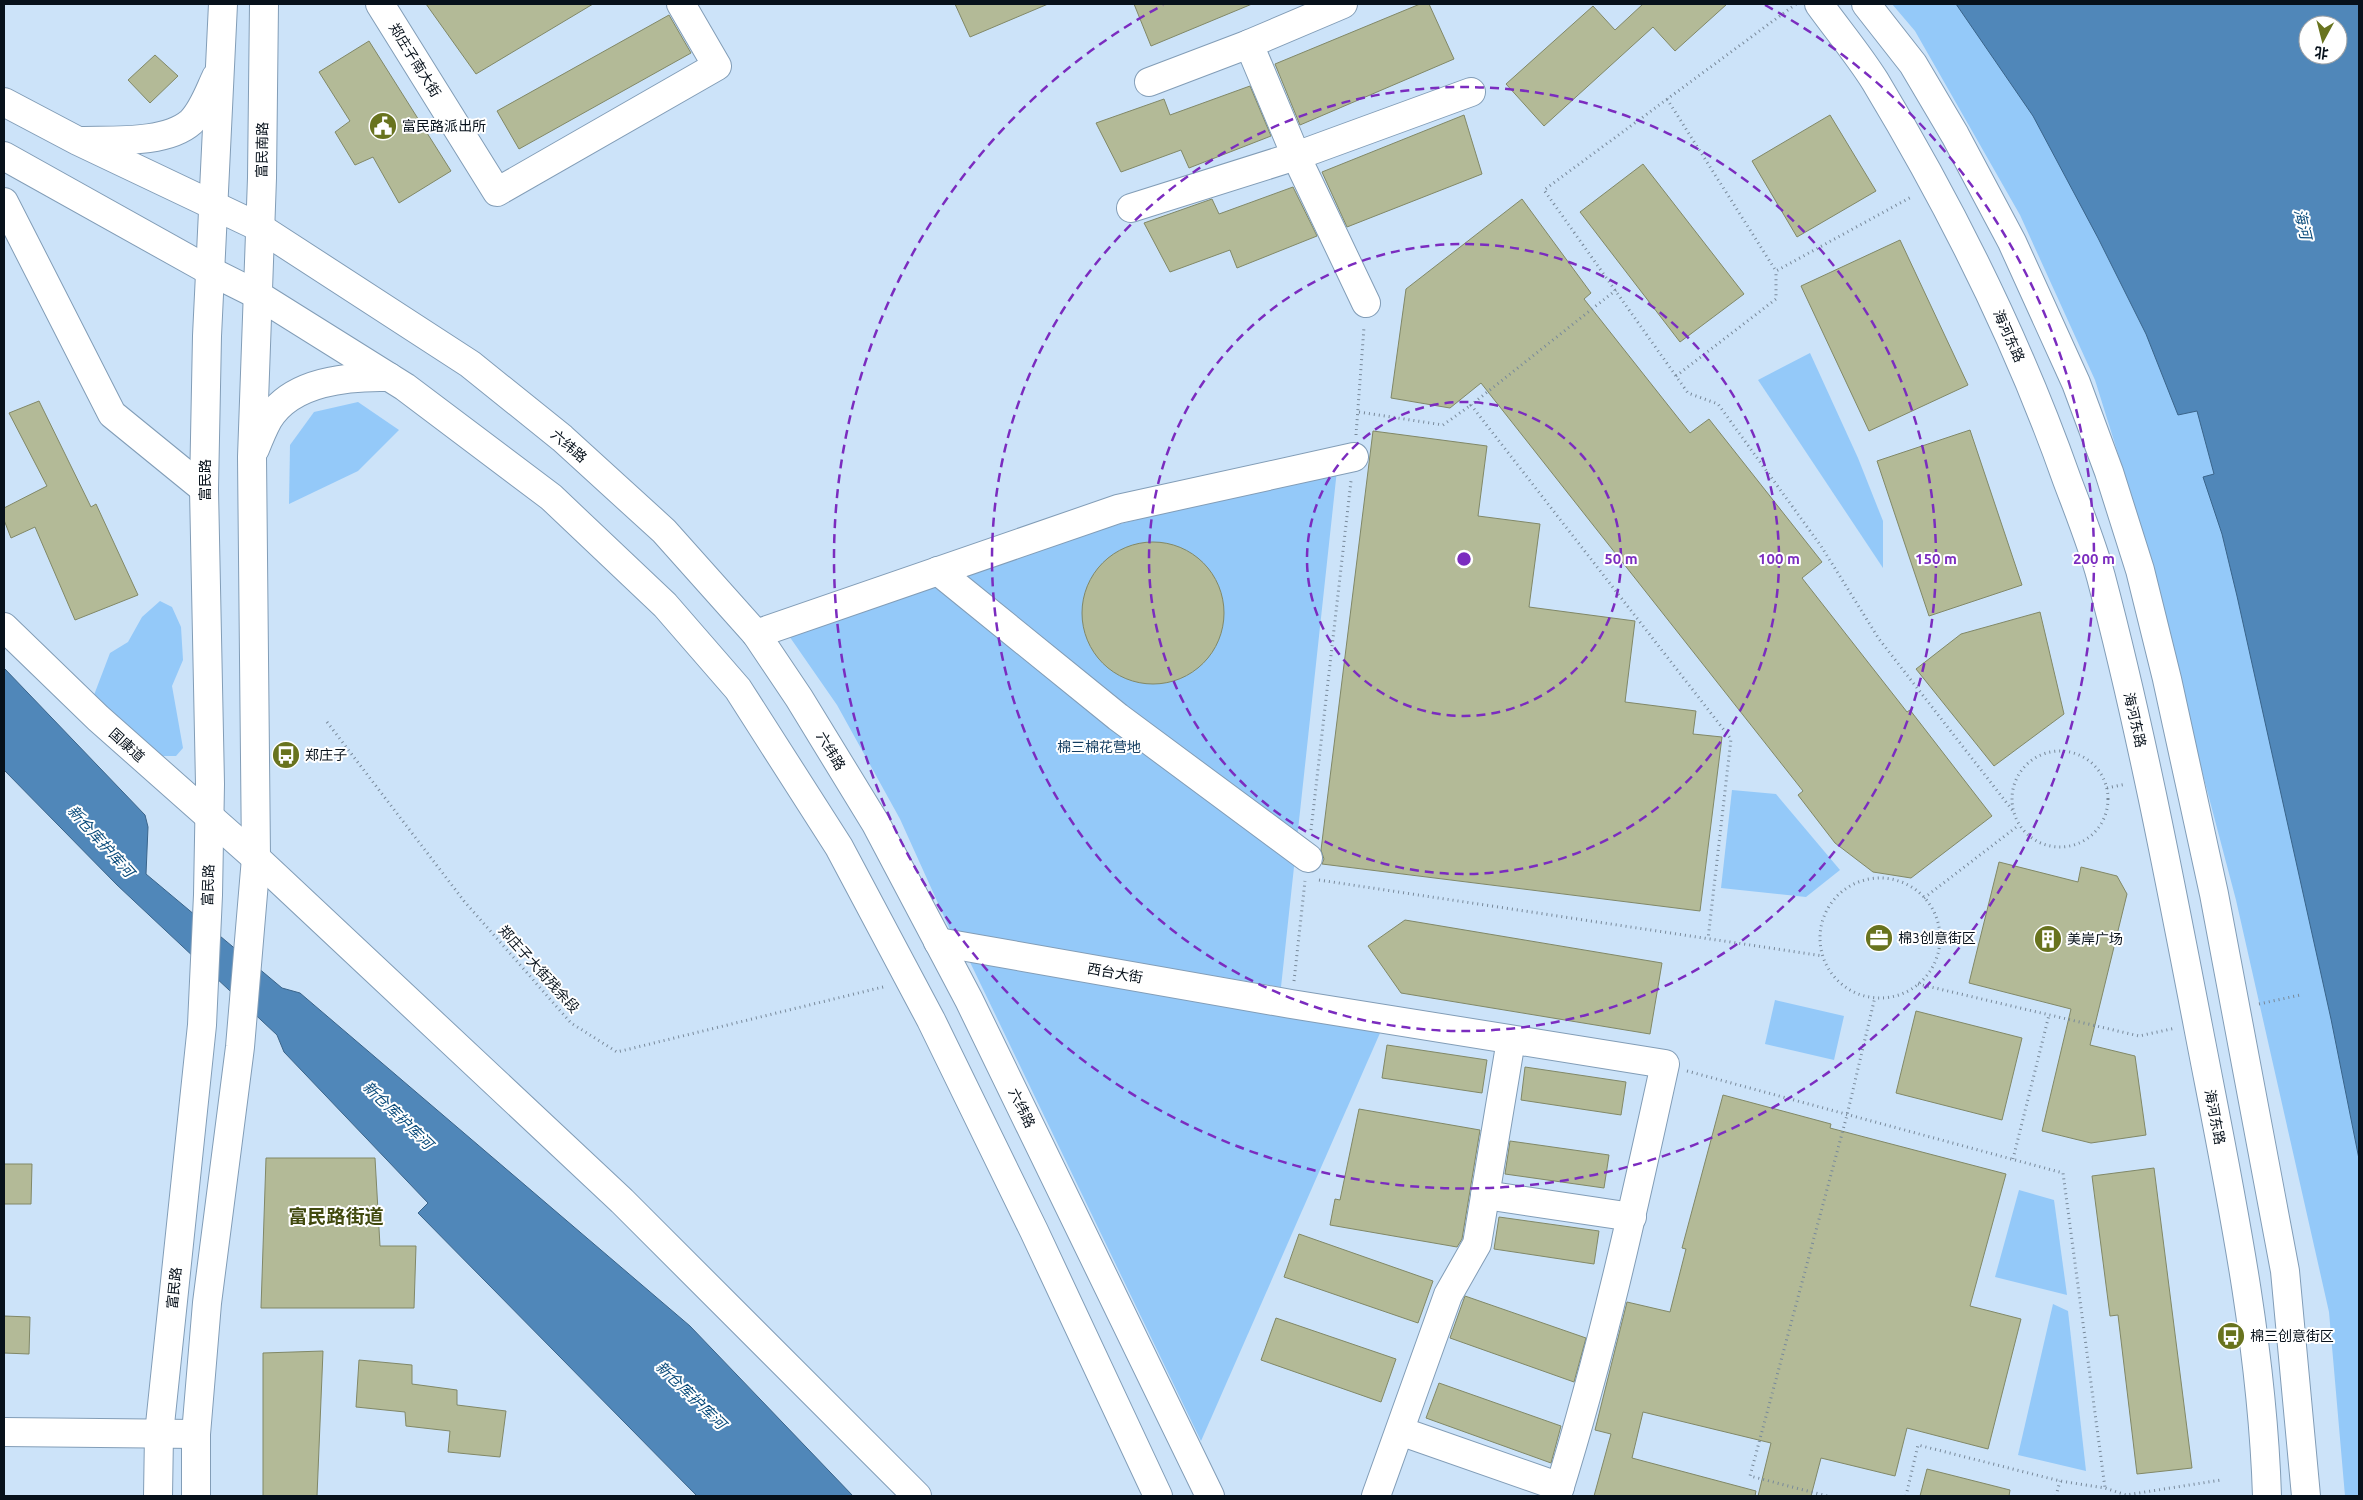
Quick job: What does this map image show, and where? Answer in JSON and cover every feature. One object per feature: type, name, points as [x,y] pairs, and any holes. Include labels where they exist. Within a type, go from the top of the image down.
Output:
[{"type":"main road","points":[[78,141],[128,140],[168,135],[190,122],[203,105],[221,67],[223,4]]},
{"type":"main road","name":"富民南路","points":[[258,295],[262,178],[264,4]]},
{"type":"main road","name":"郑庄子南大街","points":[[380,4],[497,192],[717,66],[681,4]]},
{"type":"main road","points":[[1149,82],[1249,44],[1343,4]]},
{"type":"main road","name":"海河东路","points":[[1819,4],[1873,78],[1934,185],[1992,297],[2045,417],[2100,573],[2156,809],[2241,1249],[2255,1353],[2266,1456],[2268,1496]]},
{"type":"main road","points":[[1866,4],[1913,64],[1955,135],[2012,242],[2076,383],[2096,436],[2140,570],[2165,670],[2237,1009],[2285,1271],[2306,1496]]},
{"type":"main road","points":[[1249,44],[1296,156],[1366,303]]},
{"type":"main road","name":"富民路","points":[[158,1496],[159,1434],[202,1025],[208,895],[210,817],[204,489],[210,271],[221,67]]},
{"type":"main road","points":[[1131,208],[1296,156],[1471,92]]},
{"type":"main road","points":[[4,102],[78,141],[213,205]]},
{"type":"main road","points":[[4,156],[210,271],[258,295],[389,377],[550,497],[665,604],[738,689],[839,847],[910,980],[1034,1231],[1158,1496]]},
{"type":"main road","points":[[4,202],[112,414],[204,489]]},
{"type":"main road","name":"六纬路","points":[[213,205],[259,228],[470,364],[562,438],[664,532],[756,634],[799,698],[876,824],[974,1009],[1210,1496]]},
{"type":"main road","points":[[196,1496],[196,1434],[207,1303],[240,1047],[256,858],[252,457],[258,295]]},
{"type":"main road","points":[[252,457],[268,419],[288,399],[307,389],[336,380],[389,377]]},
{"type":"main road","points":[[756,634],[1118,509],[1354,457]]},
{"type":"main road","points":[[938,571],[1307,868]]},
{"type":"main road","name":"国康道","points":[[4,626],[98,718],[256,858],[622,1200],[917,1496]]},
{"type":"main road","name":"西台大街","points":[[938,942],[1291,1004],[1665,1064]]},
{"type":"main road","points":[[1376,1496],[1448,1295],[1477,1244],[1511,1040]]},
{"type":"main road","points":[[1400,1431],[1559,1492],[1605,1332],[1665,1064]]},
{"type":"main road","points":[[1485,1195],[1632,1218]]},
{"type":"main road","points":[[4,1432],[196,1434]]},
{"type":"path","points":[[1796,4],[1544,190],[1688,393],[1718,404],[1820,546],[1879,639],[2012,811],[2019,825],[2029,836],[2042,844],[2057,848],[2072,846],[2088,839],[2100,827],[2107,812],[2109,795],[2104,778],[2095,764],[2081,755],[2064,750],[2048,751],[2033,758],[2018,774],[2011,796],[2012,811]]},
{"type":"path","points":[[1667,99],[1776,271],[1776,299],[1676,376]]},
{"type":"path","points":[[1776,271],[1934,185]]},
{"type":"path","points":[[1358,412],[1443,425],[1616,290]]},
{"type":"path","points":[[1291,1004],[1354,457],[1366,303]]},
{"type":"path","points":[[1471,405],[1731,739],[1708,939]]},
{"type":"path","name":"郑庄子大街残余段","points":[[327,722],[464,902],[571,1023],[617,1052],[910,980]]},
{"type":"path","points":[[1924,898],[2019,825]]},
{"type":"path","points":[[1307,868],[1708,939],[1823,956]]},
{"type":"path","points":[[1882,878],[1902,882],[1920,893],[1924,898],[1933,909],[1939,928],[1939,949],[1932,968],[1918,984],[1901,994],[1875,997],[1862,995],[1844,986],[1831,973],[1823,956],[1820,938],[1822,919],[1831,902],[1845,889],[1862,880],[1882,878]]},
{"type":"path","points":[[1918,984],[2140,1036],[2170,1030],[2196,1020]]},
{"type":"path","points":[[2237,1009],[2300,995]]},
{"type":"path","points":[[1827,1496],[1750,1476],[1847,1115],[1875,997]]},
{"type":"path","points":[[2013,1159],[2049,1015]]},
{"type":"path","points":[[1665,1064],[2063,1173],[2105,1488]]},
{"type":"path","points":[[1906,1496],[1918,1445],[2060,1481],[2105,1488],[2126,1495],[2221,1480]]},
{"type":"path","points":[[2056,1496],[2060,1481]]},
{"type":"green space","points":[[1892,4],[2359,4],[2359,1496],[2345,1496],[2329,1312],[2236,900],[2188,718],[2149,553],[2095,380],[2020,215],[1915,31]]},
{"type":"green space","points":[[1810,353],[1858,458],[1883,521],[1883,568],[1758,380]]},
{"type":"green space","points":[[358,402],[399,430],[358,471],[289,504],[290,445],[314,412]]},
{"type":"green space","name":"棉三棉花营地","points":[[1337,470],[1281,987],[951,932],[900,819],[837,705],[787,633],[1116,525]]},
{"type":"green space","points":[[160,601],[172,607],[181,627],[183,660],[172,686],[183,748],[176,756],[160,756],[94,695],[110,653],[128,642],[142,617]]},
{"type":"green space","points":[[1732,790],[1776,794],[1840,870],[1806,897],[1721,888]]},
{"type":"green space","points":[[968,958],[1380,1033],[1201,1441]]},
{"type":"green space","points":[[1775,1000],[1844,1016],[1834,1060],[1765,1044]]},
{"type":"green space","points":[[2019,1190],[2054,1200],[2067,1295],[1995,1277]]},
{"type":"green space","points":[[2053,1304],[2068,1311],[2086,1471],[2018,1455]]},
{"type":"water","name":"海河","points":[[1956,4],[2359,4],[2359,1159],[2331,1019],[2237,596],[2222,534],[2203,477],[2214,474],[2197,411],[2178,415],[2146,334],[2098,238],[2033,116]]},
{"type":"water","name":"新仓库护库河","points":[[4,668],[145,815],[148,827],[146,874],[282,988],[300,993],[690,1326],[853,1496],[697,1496],[418,1213],[428,1203],[284,1052],[277,1035],[117,885],[4,770]]},
{"type":"building","points":[[426,4],[593,4],[476,74]]},
{"type":"building","points":[[955,4],[1048,4],[970,37]]},
{"type":"building","points":[[1134,4],[1252,4],[1151,46]]},
{"type":"building","points":[[1420,4],[1429,4],[1454,59],[1300,125],[1275,64]]},
{"type":"building","points":[[1643,4],[1727,4],[1675,51],[1653,27],[1544,126],[1506,84],[1593,6],[1615,30]]},
{"type":"building","points":[[669,15],[691,53],[519,149],[497,111]]},
{"type":"building","name":"富民路派出所","points":[[369,41],[451,171],[399,203],[373,157],[355,165],[335,132],[350,121],[319,72]]},
{"type":"building","points":[[155,55],[178,76],[150,103],[128,80]]},
{"type":"building","points":[[1250,86],[1271,136],[1189,168],[1181,150],[1121,172],[1096,123],[1164,99],[1170,115]]},
{"type":"building","points":[[1464,115],[1482,174],[1347,227],[1322,172]]},
{"type":"building","points":[[1830,115],[1876,191],[1797,237],[1752,161]]},
{"type":"building","points":[[1643,164],[1744,294],[1680,342],[1580,212]]},
{"type":"building","points":[[1293,187],[1317,236],[1237,268],[1230,250],[1170,272],[1144,223],[1212,199],[1219,214]]},
{"type":"building","points":[[1522,199],[1591,293],[1584,299],[1690,433],[1709,419],[1822,562],[1802,578],[1907,712],[1910,710],[1992,816],[1911,878],[1873,872],[1835,843],[1798,795],[1803,791],[1481,383],[1450,408],[1391,398],[1406,289]]},
{"type":"building","points":[[1900,240],[1968,385],[1869,431],[1801,286]]},
{"type":"building","points":[[39,401],[91,507],[96,504],[138,595],[75,620],[35,527],[11,538],[4,520],[4,508],[47,486],[9,413]]},
{"type":"building","points":[[1970,430],[2022,585],[1929,616],[1877,461]]},
{"type":"building","points":[[1373,431],[1487,446],[1478,516],[1540,524],[1529,607],[1635,621],[1625,702],[1696,711],[1693,734],[1722,737],[1700,911],[1322,864],[1324,859],[1321,850]]},
{"type":"building","points":[[1153,542],[1167,543],[1180,547],[1204,562],[1219,586],[1223,599],[1223,627],[1219,640],[1204,664],[1180,679],[1167,683],[1153,684],[1139,683],[1126,679],[1102,664],[1087,640],[1083,627],[1082,613],[1083,599],[1087,586],[1102,562],[1126,547],[1139,543]]},
{"type":"building","points":[[2040,612],[2064,714],[1994,766],[1916,669],[1961,634]]},
{"type":"building","name":"美岸广场","points":[[1999,862],[2078,882],[2081,867],[2117,876],[2127,894],[2090,1045],[2135,1056],[2146,1135],[2091,1143],[2042,1131],[2071,1009],[1969,983]]},
{"type":"building","points":[[1405,920],[1662,963],[1650,1034],[1401,993],[1368,946]]},
{"type":"building","points":[[1916,1011],[2022,1038],[2002,1120],[1896,1093]]},
{"type":"building","points":[[1387,1045],[1487,1060],[1482,1093],[1382,1078]]},
{"type":"building","points":[[1525,1067],[1626,1082],[1621,1115],[1521,1100]]},
{"type":"building","points":[[1723,1095],[1831,1124],[1830,1128],[2006,1174],[1970,1306],[2021,1319],[1988,1449],[1907,1428],[1895,1476],[1821,1458],[1811,1496],[1758,1496],[1771,1443],[1643,1412],[1632,1458],[1756,1491],[1755,1496],[1594,1496],[1611,1434],[1595,1430],[1627,1302],[1670,1312],[1686,1249],[1682,1248]]},
{"type":"building","points":[[1359,1109],[1480,1130],[1462,1239],[1457,1247],[1330,1225],[1335,1199],[1340,1200]]},
{"type":"building","points":[[1510,1141],[1609,1155],[1604,1188],[1505,1174]]},
{"type":"building","points":[[266,1158],[375,1158],[380,1246],[416,1246],[414,1308],[261,1308]]},
{"type":"building","points":[[4,1164],[32,1164],[31,1204],[4,1204]]},
{"type":"building","points":[[2154,1168],[2192,1468],[2137,1474],[2118,1315],[2110,1316],[2092,1176]]},
{"type":"building","points":[[1499,1217],[1599,1231],[1594,1264],[1494,1249]]},
{"type":"building","points":[[1299,1234],[1433,1281],[1418,1323],[1284,1277]]},
{"type":"building","points":[[1465,1296],[1586,1338],[1574,1382],[1450,1338]]},
{"type":"building","points":[[4,1316],[30,1317],[29,1354],[4,1353]]},
{"type":"building","points":[[1276,1318],[1396,1359],[1381,1402],[1261,1360]]},
{"type":"building","points":[[323,1351],[317,1496],[263,1496],[263,1353]]},
{"type":"building","points":[[359,1360],[412,1365],[412,1384],[457,1390],[457,1405],[506,1411],[500,1457],[448,1452],[450,1431],[406,1426],[405,1412],[356,1407]]},
{"type":"building","points":[[1439,1383],[1561,1426],[1551,1463],[1426,1418]]},
{"type":"building","points":[[1927,1469],[2010,1490],[2009,1496],[1920,1496]]},
{"type":"place","name":"富民路派出所","points":[[383,126]]},
{"type":"place","name":"郑庄子","points":[[286,755]]},
{"type":"place","name":"棉3创意街区","points":[[1879,938]]},
{"type":"place","name":"美岸广场","points":[[2048,939]]},
{"type":"place","name":"棉三创意街区","points":[[2231,1336]]},
{"type":"district","name":"富民路街道","points":[[336,1216]]}]
